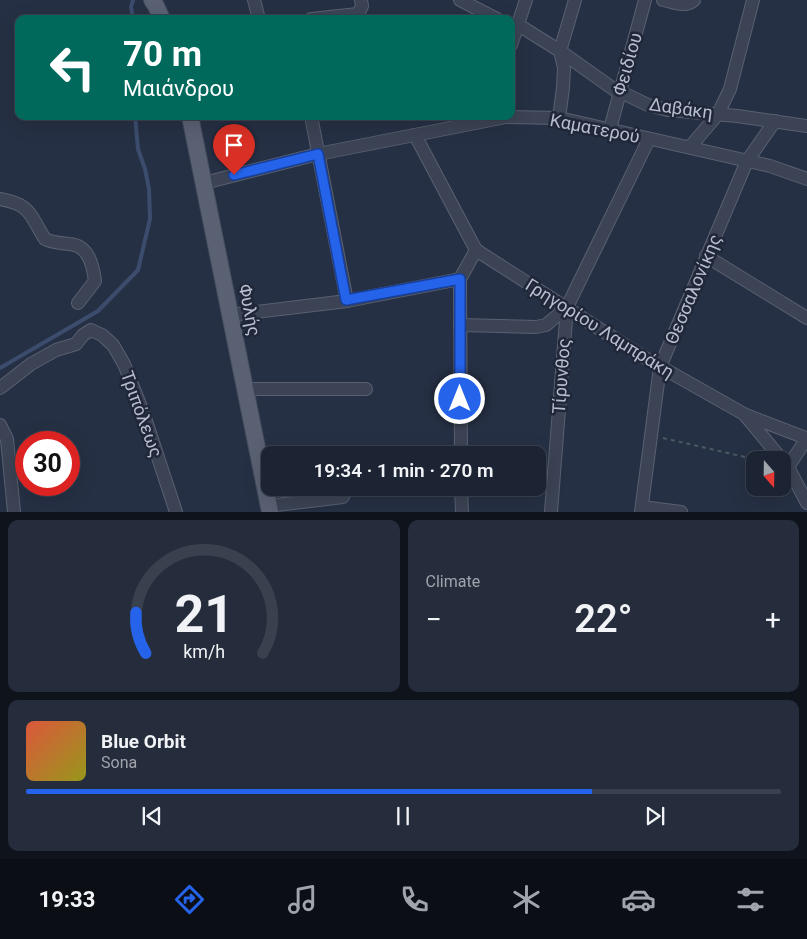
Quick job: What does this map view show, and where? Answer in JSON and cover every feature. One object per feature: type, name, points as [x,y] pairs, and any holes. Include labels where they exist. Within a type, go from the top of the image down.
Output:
[{"type":"main road","name":"Φυλής","points":[[191,120],[270,509]]},
{"type":"street","points":[[254,0],[258,15]]},
{"type":"street","points":[[349,15],[358,14],[362,6],[361,0]]},
{"type":"street","points":[[460,0],[489,15]]},
{"type":"street","points":[[515,26],[526,0]]},
{"type":"street","points":[[559,118],[564,68],[560,51],[575,0]]},
{"type":"street","name":"Φειδίου","points":[[610,129],[645,0]]},
{"type":"street","points":[[663,0],[685,4],[692,3],[694,0]]},
{"type":"street","points":[[690,147],[718,114],[730,89],[753,0]]},
{"type":"street","name":"Δαβάκη","points":[[515,26],[560,51],[619,93],[655,108],[776,120],[807,126]]},
{"type":"street","name":"Καματερού","points":[[515,117],[559,118],[770,166],[807,179]]},
{"type":"street","points":[[312,120],[346,300]]},
{"type":"street","name":"Καματερού","points":[[204,183],[318,154],[491,120]]},
{"type":"street","name":"Θεσσαλονίκης","points":[[642,509],[660,367],[747,161],[776,120]]},
{"type":"street","name":"Γρηγορίου Λαμπράκη","points":[[415,135],[476,250],[660,367],[744,414],[775,451]]},
{"type":"street","name":"Τίρυνθος","points":[[551,512],[567,308],[649,139]]},
{"type":"street","points":[[0,198],[19,203],[28,209],[45,239],[61,244],[72,244],[88,255],[92,264],[95,281],[78,303]]},
{"type":"street","points":[[461,446],[460,279],[476,250]]},
{"type":"street","points":[[706,256],[807,318]]},
{"type":"street","points":[[231,315],[346,300],[460,279]]},
{"type":"street","points":[[460,325],[546,326],[567,308]]},
{"type":"street","name":"Τριπόλεως","points":[[0,388],[31,364],[56,350],[76,344],[83,335],[91,330],[102,335],[113,345],[124,364],[143,412],[176,512]]},
{"type":"street","points":[[246,389],[366,389]]},
{"type":"street","points":[[744,414],[807,438],[791,462]]},
{"type":"street","points":[[0,425],[7,439],[14,512]]},
{"type":"street","name":"Γρηγορίου Λαμπράκη","points":[[791,473],[807,503]]},
{"type":"street","points":[[461,496],[462,512]]},
{"type":"street","points":[[270,509],[343,497]]},
{"type":"street","points":[[642,509],[681,512]]},
{"type":"path","points":[[650,436],[746,457]]},
{"type":"waterway","points":[[132,15],[131,7],[133,0]]},
{"type":"waterway","points":[[0,368],[98,311],[138,270],[150,219],[149,189],[138,149],[135,120]]},
{"type":"route","points":[[234,175],[318,154],[346,300],[460,279],[460,399]]}]
